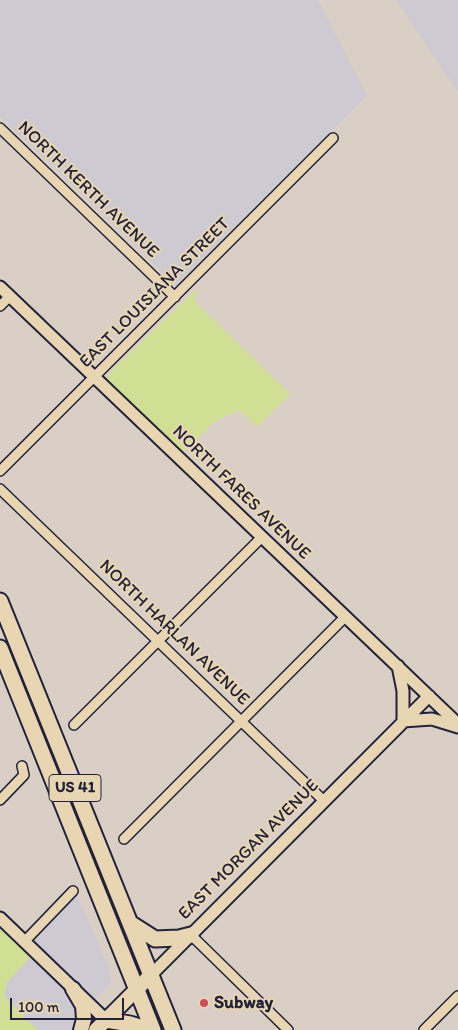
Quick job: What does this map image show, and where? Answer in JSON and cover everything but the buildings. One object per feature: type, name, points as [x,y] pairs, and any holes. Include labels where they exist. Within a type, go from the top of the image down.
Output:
[{"type":"highway","name":"US 41","points":[[0,601],[173,1030]]},
{"type":"highway","name":"US 41","points":[[0,648],[153,1030]]},
{"type":"highway","points":[[130,922],[155,939],[172,939],[191,935]]},
{"type":"highway","points":[[101,1025],[130,1024],[149,1030]]},
{"type":"main road","name":"EAST MORGAN AVENUE","points":[[101,1025],[151,975]]},
{"type":"main road","points":[[72,988],[83,1006],[84,1019],[81,1030]]},
{"type":"street","name":"NORTH KERTH AVENUE","points":[[0,128],[175,297]]},
{"type":"street","name":"EAST LOUISIANA STREET","points":[[0,471],[333,138]]},
{"type":"street","name":"NORTH FARES AVENUE","points":[[0,287],[398,666],[458,726]]},
{"type":"street","points":[[0,306],[10,296]]},
{"type":"street","name":"NORTH HARLAN AVENUE","points":[[0,489],[324,801]]},
{"type":"street","points":[[74,725],[262,537]]},
{"type":"street","points":[[124,839],[345,617]]},
{"type":"street","points":[[398,666],[403,691],[403,721],[432,719],[458,726]]},
{"type":"street","name":"EAST MORGAN AVENUE","points":[[151,975],[429,696]]},
{"type":"street","points":[[0,800],[23,771]]},
{"type":"street","points":[[24,942],[73,891]]},
{"type":"street","points":[[0,918],[72,988],[101,1025]]},
{"type":"street","points":[[191,935],[288,1030]]},
{"type":"street","points":[[424,1030],[458,996]]},
{"type":"shaded area","points":[[0,0],[318,0],[367,96],[176,285],[0,116]]},
{"type":"shaded area","points":[[396,0],[458,0],[458,92]]},
{"type":"shaded area","points":[[76,893],[108,966],[111,983],[95,999],[33,939]]},
{"type":"shaded area","points":[[32,956],[74,998],[82,1010],[76,1030],[38,1030],[7,1000],[4,993],[7,982]]},
{"type":"green space","points":[[195,290],[197,293],[194,297],[197,299],[195,302],[290,394],[257,427],[239,410],[214,422],[185,451],[179,450],[107,380],[108,374]]},
{"type":"green space","points":[[0,925],[32,956],[7,982],[5,993],[7,1000],[38,1030],[0,1030]]},
{"type":"place","name":"Subway","points":[[204,1003]]}]
